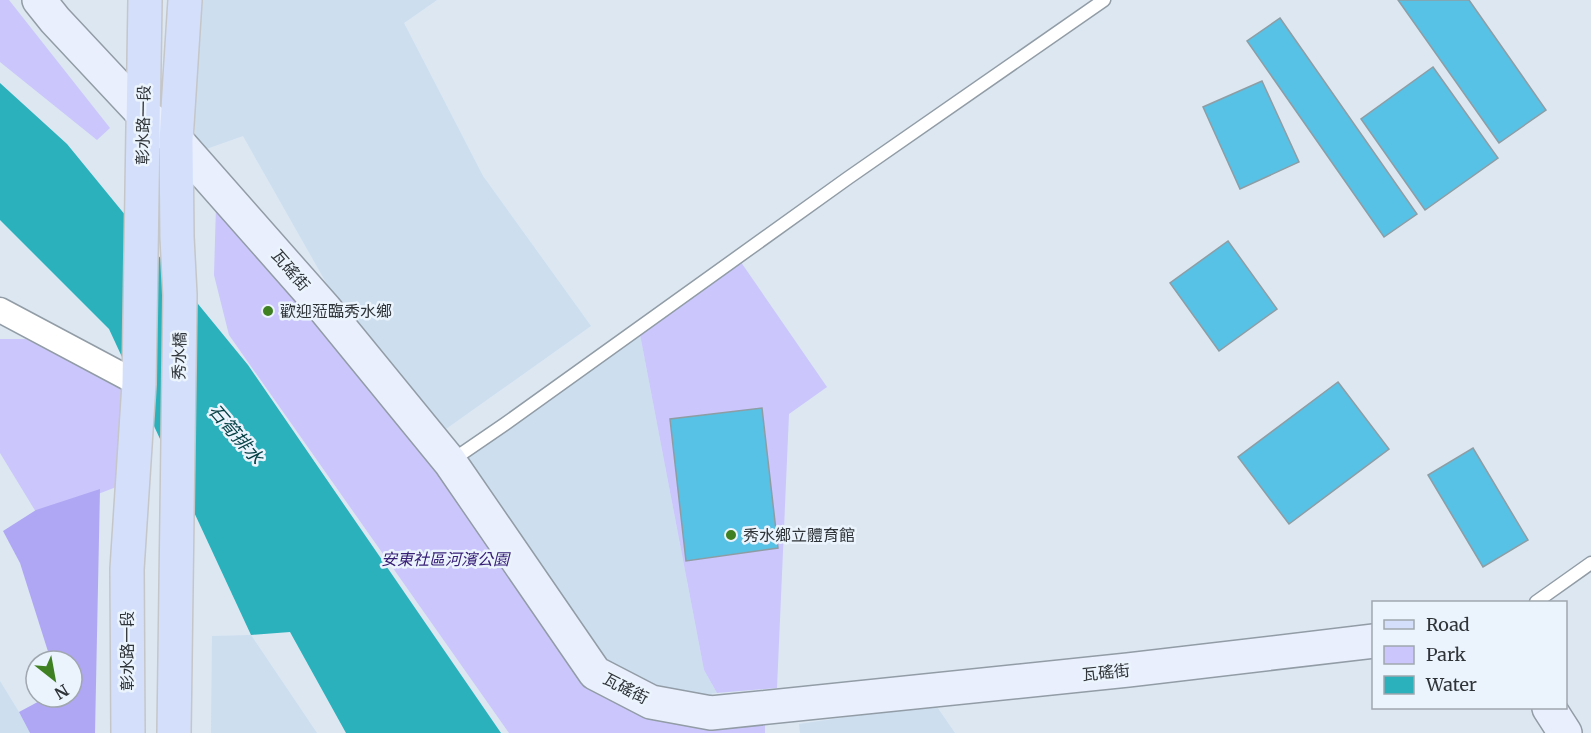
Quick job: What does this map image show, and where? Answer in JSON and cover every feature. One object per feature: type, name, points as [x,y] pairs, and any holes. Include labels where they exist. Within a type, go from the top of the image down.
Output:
[{"type":"main road","name":"彰水路一段","points":[[128,733],[127,569],[139,384],[145,0]]},
{"type":"main road","name":"彰水路一段","points":[[176,140],[185,0]]},
{"type":"main road","name":"秀水橋","points":[[174,733],[180,295],[176,140]]},
{"type":"street","name":"瓦磘街","points":[[39,0],[143,114],[176,140],[325,309],[450,462],[595,672],[651,702],[711,713],[1128,670],[1372,641]]},
{"type":"street","points":[[0,310],[139,384]]},
{"type":"street","points":[[1550,709],[1565,733]]},
{"type":"lane","points":[[450,462],[848,178],[1104,0]]},
{"type":"lane","points":[[1539,601],[1591,563]]},
{"type":"shaded area","points":[[195,0],[437,0],[404,23],[483,176],[591,326],[436,436],[328,286],[243,136],[195,153]]},
{"type":"shaded area","points":[[638,324],[704,670],[717,693],[691,696],[616,683],[449,461]]},
{"type":"shaded area","points":[[100,489],[95,733],[30,733],[19,712],[25,709],[84,709],[84,649],[47,649],[20,563],[3,531],[36,510]]},
{"type":"shaded area","points":[[251,635],[317,733],[211,733],[212,636]]},
{"type":"shaded area","points":[[0,681],[19,712],[30,733],[0,733]]},
{"type":"shaded area","points":[[935,704],[955,733],[800,733],[799,724]]},
{"type":"green space","points":[[0,0],[9,0],[110,128],[97,140],[0,62]]},
{"type":"green space","name":"安東社區河濱公園","points":[[217,173],[419,446],[580,672],[765,722],[765,733],[509,733],[229,335],[214,275]]},
{"type":"green space","name":"秀水鄉立體育館","points":[[736,255],[827,387],[789,414],[777,688],[717,693],[704,670],[638,324]]},
{"type":"green space","points":[[0,339],[26,339],[130,391],[129,482],[39,517],[0,453]]},
{"type":"water","name":"石筍排水","points":[[0,83],[67,144],[248,365],[501,733],[346,733],[290,632],[251,635],[109,329],[0,220]]},
{"type":"building","points":[[1398,0],[1469,0],[1546,110],[1499,143]]},
{"type":"building","points":[[1280,18],[1417,214],[1384,237],[1247,41]]},
{"type":"building","points":[[1433,67],[1498,158],[1425,210],[1361,119]]},
{"type":"building","points":[[1262,81],[1299,162],[1240,189],[1203,107]]},
{"type":"building","points":[[1228,241],[1277,309],[1219,351],[1170,283]]},
{"type":"building","points":[[1338,382],[1389,449],[1289,524],[1238,457]]},
{"type":"building","name":"秀水鄉立體育館","points":[[762,408],[778,548],[686,561],[670,419]]},
{"type":"building","points":[[1473,448],[1528,540],[1483,567],[1428,475]]},
{"type":"place","name":"歡迎蒞臨秀水鄉","points":[[268,311]]},
{"type":"place","name":"秀水鄉立體育館","points":[[731,535]]}]
